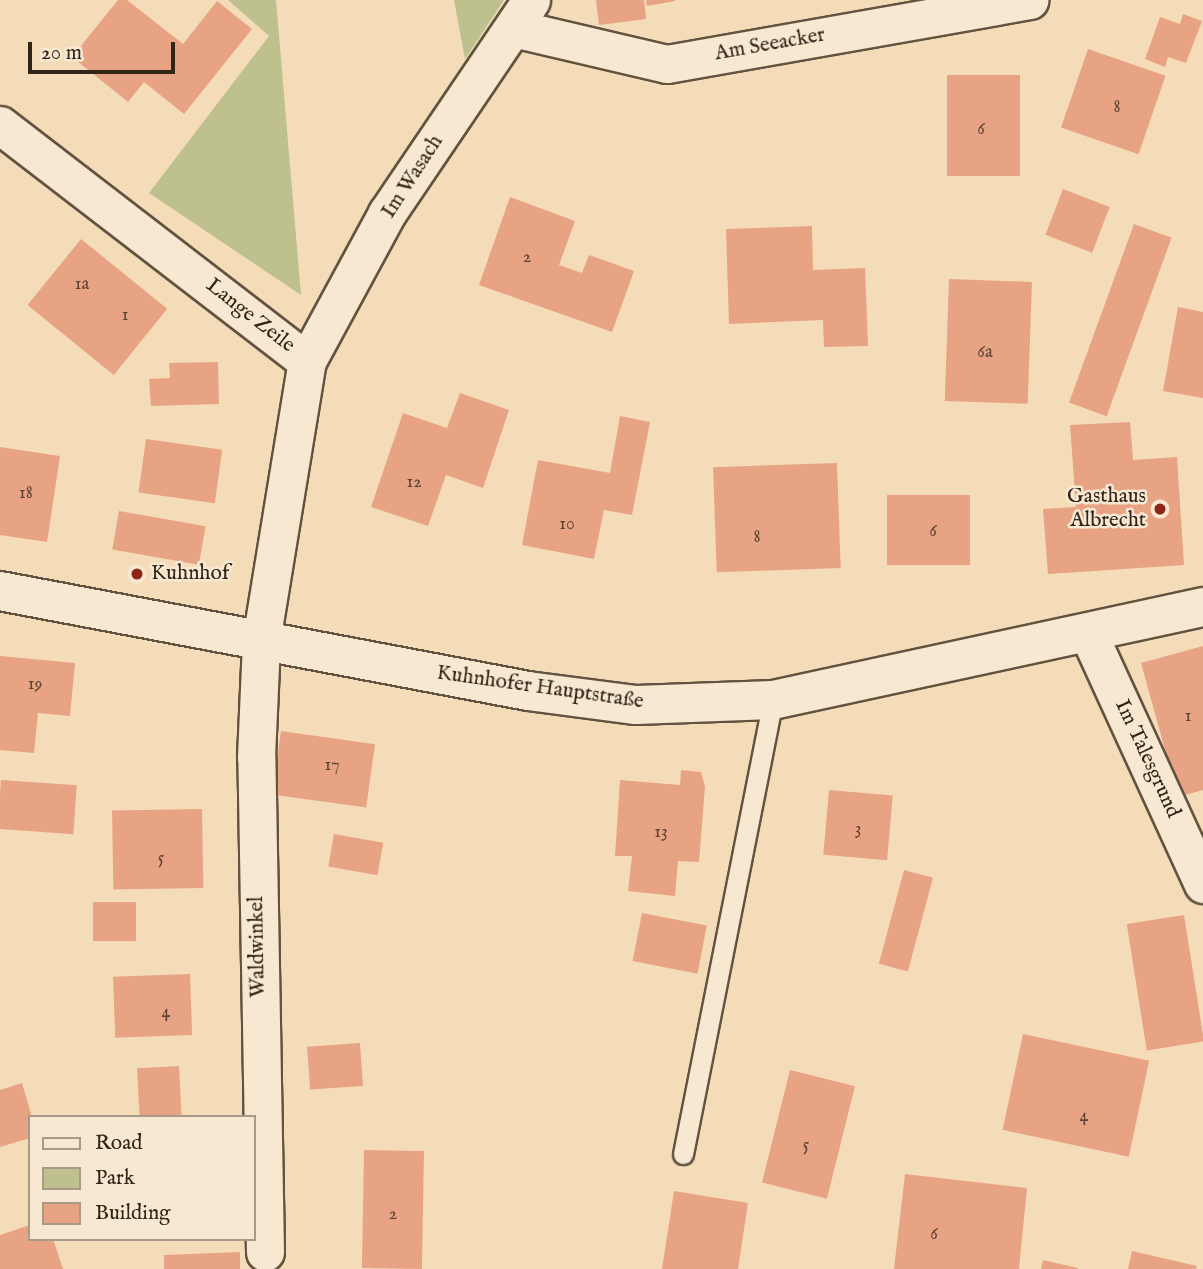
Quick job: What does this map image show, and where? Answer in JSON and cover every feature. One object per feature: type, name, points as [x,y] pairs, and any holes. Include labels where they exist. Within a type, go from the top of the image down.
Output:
[{"type":"street","name":"Am Seeacker","points":[[522,14],[667,64],[1029,0]]},
{"type":"street","name":"Im Wasach","points":[[307,361],[387,213],[522,14]]},
{"type":"street","name":"Lange Zeile","points":[[0,125],[307,361],[261,641]]},
{"type":"street","name":"Kuhnhofer Hauptstraße","points":[[0,591],[261,641],[636,705],[773,700],[1089,635],[1203,607]]},
{"type":"street","name":"Im Talesgrund","points":[[1089,635],[1200,871]]},
{"type":"street","name":"Waldwinkel","points":[[261,641],[256,757],[265,1252]]},
{"type":"lane","points":[[683,1154],[773,700]]},
{"type":"green space","points":[[228,0],[276,0],[301,295],[149,193],[269,36]]},
{"type":"green space","points":[[454,0],[504,0],[465,59]]},
{"type":"building","points":[[118,0],[127,0],[183,44],[217,1],[252,29],[184,114],[144,82],[128,102],[72,57]]},
{"type":"building","points":[[596,0],[644,0],[646,19],[599,25]]},
{"type":"building","points":[[646,0],[675,0],[675,1],[647,6]]},
{"type":"building","points":[[1183,14],[1202,21],[1186,63],[1168,57],[1165,67],[1145,59],[1160,17],[1180,24]]},
{"type":"building","points":[[1088,49],[1166,76],[1139,154],[1061,127]]},
{"type":"building","points":[[947,75],[1020,75],[1020,176],[947,176]]},
{"type":"building","points":[[1063,189],[1110,207],[1092,253],[1045,235]]},
{"type":"building","points":[[510,197],[575,221],[559,265],[582,273],[589,255],[634,271],[612,332],[479,285]]},
{"type":"building","points":[[1134,224],[1172,238],[1107,416],[1069,403]]},
{"type":"building","points":[[812,226],[813,270],[865,268],[868,346],[824,347],[823,320],[729,324],[726,229]]},
{"type":"building","points":[[81,239],[167,309],[114,375],[28,305]]},
{"type":"building","points":[[949,279],[1032,282],[1028,404],[945,401]]},
{"type":"building","points":[[1178,307],[1203,312],[1203,398],[1163,391]]},
{"type":"building","points":[[218,362],[219,404],[151,406],[149,379],[170,378],[169,363]]},
{"type":"building","points":[[460,393],[509,410],[483,488],[446,475],[428,526],[371,507],[403,413],[447,428]]},
{"type":"building","points":[[620,416],[650,422],[632,515],[604,510],[594,559],[522,545],[538,460],[610,473]]},
{"type":"building","points":[[1130,422],[1133,460],[1177,457],[1184,565],[1048,574],[1043,509],[1076,507],[1070,425]]},
{"type":"building","points":[[146,439],[222,450],[215,503],[138,492]]},
{"type":"building","points":[[0,447],[60,456],[47,542],[0,535]]},
{"type":"building","points":[[837,463],[841,568],[717,572],[713,467]]},
{"type":"building","points":[[887,495],[970,495],[970,565],[887,565]]},
{"type":"building","points":[[119,511],[206,526],[199,565],[112,549]]},
{"type":"building","points":[[1203,646],[1203,790],[1178,797],[1141,663]]},
{"type":"building","points":[[0,656],[75,663],[70,716],[38,713],[34,753],[0,750]]},
{"type":"building","points":[[281,731],[375,744],[366,808],[272,794]]},
{"type":"building","points":[[681,770],[701,772],[705,787],[699,862],[678,861],[675,896],[628,891],[632,856],[615,856],[620,780],[680,785]]},
{"type":"building","points":[[1,780],[77,785],[73,834],[0,829]]},
{"type":"building","points":[[829,790],[893,796],[887,860],[823,855]]},
{"type":"building","points":[[202,809],[203,888],[113,890],[112,811]]},
{"type":"building","points":[[334,834],[383,843],[378,875],[328,866]]},
{"type":"building","points":[[904,870],[933,878],[908,971],[879,964]]},
{"type":"building","points":[[93,902],[136,902],[136,941],[93,941]]},
{"type":"building","points":[[642,913],[707,926],[697,974],[633,961]]},
{"type":"building","points":[[1184,915],[1203,1042],[1147,1050],[1127,924]]},
{"type":"building","points":[[190,974],[192,1035],[115,1038],[113,977]]},
{"type":"building","points":[[1023,1034],[1149,1061],[1129,1157],[1003,1130]]},
{"type":"building","points":[[360,1043],[363,1086],[310,1090],[307,1047]]},
{"type":"building","points":[[179,1066],[182,1115],[140,1115],[137,1068]]},
{"type":"building","points":[[790,1070],[855,1086],[827,1199],[762,1183]]},
{"type":"building","points":[[22,1083],[31,1115],[28,1115],[28,1139],[0,1147],[0,1090]]},
{"type":"building","points":[[364,1150],[424,1151],[422,1269],[362,1268]]},
{"type":"building","points":[[905,1174],[1027,1188],[1019,1269],[894,1269]]},
{"type":"building","points":[[674,1191],[748,1203],[738,1269],[662,1269]]},
{"type":"building","points":[[28,1226],[28,1241],[54,1241],[63,1269],[0,1269],[0,1235]]},
{"type":"building","points":[[1132,1251],[1197,1266],[1196,1269],[1128,1269]]},
{"type":"building","points":[[240,1252],[240,1269],[164,1269],[164,1255]]},
{"type":"building","points":[[1043,1260],[1078,1268],[1078,1269],[1041,1269]]},
{"type":"place","name":"Gasthaus Albrecht","points":[[1160,509]]},
{"type":"place","name":"Kuhnhof","points":[[137,574]]}]
